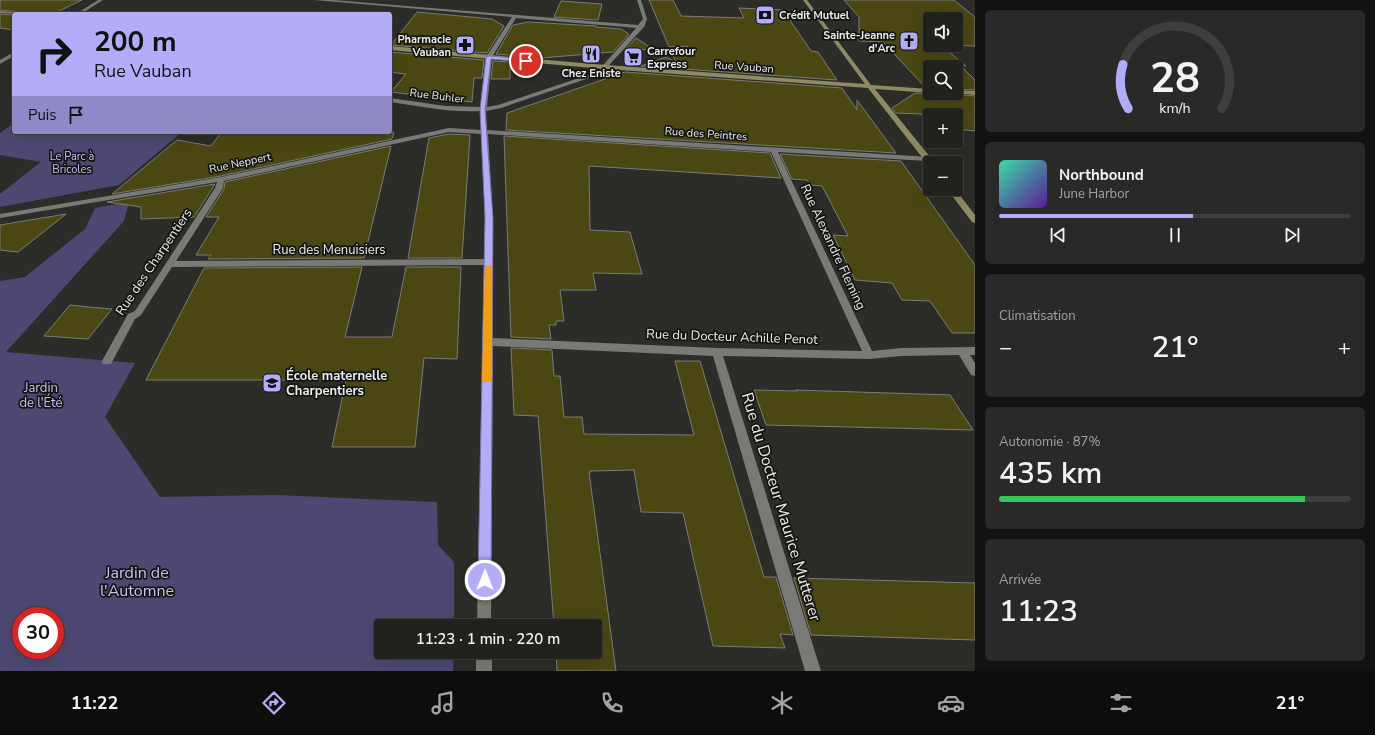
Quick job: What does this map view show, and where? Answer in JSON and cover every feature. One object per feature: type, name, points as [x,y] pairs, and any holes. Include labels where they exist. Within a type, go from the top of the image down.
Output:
[{"type":"main road","points":[[805,0],[870,87],[925,156]]},
{"type":"main road","points":[[0,12],[12,13]]},
{"type":"main road","name":"Rue Vauban","points":[[392,48],[604,67],[923,91]]},
{"type":"main road","points":[[963,92],[975,93]]},
{"type":"main road","points":[[956,196],[975,220]]},
{"type":"street","points":[[81,12],[101,0]]},
{"type":"street","points":[[316,0],[640,27]]},
{"type":"street","points":[[482,110],[499,107],[599,73],[640,27],[645,19],[639,0]]},
{"type":"street","points":[[484,619],[489,218],[482,110],[489,57],[515,16]]},
{"type":"street","points":[[1,62],[12,55]]},
{"type":"street","points":[[1,62],[12,62]]},
{"type":"street","name":"Rue Buhler","points":[[392,100],[460,109],[482,110]]},
{"type":"street","name":"Rue Neppert","points":[[0,216],[220,179],[449,130],[483,131]]},
{"type":"street","name":"Rue des Peintres","points":[[483,131],[773,149],[923,161]]},
{"type":"street","name":"Rue Alexandre Fleming","points":[[773,149],[869,355]]},
{"type":"street","name":"Rue des Charpentiers","points":[[107,361],[131,317],[138,312],[219,188],[220,179]]},
{"type":"street","name":"Rue des Menuisiers","points":[[170,264],[488,262]]},
{"type":"street","name":"Rue du Docteur Achille Penot","points":[[487,342],[718,352],[869,355],[901,352],[975,351]]},
{"type":"street","points":[[961,350],[975,372]]},
{"type":"street","name":"Rue du Docteur Maurice Mutterer","points":[[718,352],[813,671]]},
{"type":"street","points":[[484,659],[484,671]]},
{"type":"green space","name":"Le Parc à Bricoles","points":[[12,124],[12,134],[180,134],[119,185],[0,207],[0,194],[41,162],[0,155],[0,133]]},
{"type":"green space","name":"Jardin de l'Automne","points":[[129,202],[124,221],[6,352],[135,363],[105,417],[160,497],[275,495],[437,502],[438,545],[454,562],[454,619],[374,619],[374,659],[454,659],[453,671],[0,671],[0,281],[25,277],[85,229],[95,208]]},
{"type":"building","points":[[0,0],[82,0],[57,12],[20,12],[0,10]]},
{"type":"building","points":[[649,0],[673,0],[681,16],[744,18],[739,8],[783,10],[811,51],[818,52],[837,80],[641,66],[666,57],[676,62],[672,54],[688,49],[687,46],[669,47]]},
{"type":"building","points":[[844,0],[954,0],[975,17],[975,46],[963,46],[963,12],[923,12],[923,52],[949,52],[959,60],[923,60],[923,85],[883,42],[859,41],[859,17]]},
{"type":"building","points":[[561,1],[602,4],[598,20],[554,17]]},
{"type":"building","points":[[417,12],[492,19],[504,26],[487,53],[392,45]]},
{"type":"building","points":[[0,14],[12,15],[12,30],[0,28]]},
{"type":"building","points":[[528,22],[596,26],[621,29],[629,34],[613,52],[541,58],[496,54],[513,25]]},
{"type":"building","points":[[636,38],[653,49],[624,51]]},
{"type":"building","points":[[392,52],[484,60],[482,78],[474,78],[472,102],[392,92],[406,74],[392,72]]},
{"type":"building","points":[[493,61],[510,62],[510,79],[491,79]]},
{"type":"building","points":[[963,68],[975,80],[975,90],[963,89]]},
{"type":"building","points":[[625,72],[842,88],[857,110],[857,100],[896,153],[506,130],[507,113]]},
{"type":"building","points":[[915,93],[923,94],[923,100],[963,100],[963,95],[975,96],[975,131],[963,130],[963,108],[923,108],[923,116],[921,114],[896,113],[892,108]]},
{"type":"building","points":[[392,132],[394,132],[392,139],[221,176],[112,194],[177,140],[211,146],[220,134],[392,134]]},
{"type":"building","points":[[449,134],[470,135],[462,258],[408,258],[429,138]]},
{"type":"building","points":[[504,136],[770,153],[781,178],[589,166],[590,230],[630,232],[642,274],[593,273],[596,290],[560,290],[564,321],[556,321],[556,325],[549,325],[551,339],[511,337]]},
{"type":"building","points":[[391,146],[364,258],[208,259],[211,255],[196,255],[219,217],[206,217],[224,189],[225,182]]},
{"type":"building","points":[[780,154],[901,161],[923,192],[923,196],[926,196],[975,265],[975,333],[952,333],[930,301],[902,300],[892,283],[855,280],[833,235],[848,236],[822,186],[810,185],[807,180],[792,179]]},
{"type":"building","points":[[215,184],[194,217],[141,219],[141,207],[107,202]]},
{"type":"building","points":[[66,214],[18,252],[0,250],[0,225]]},
{"type":"building","points":[[362,267],[345,337],[392,337],[406,267],[461,267],[457,359],[424,358],[415,447],[332,447],[346,380],[146,380],[204,268]]},
{"type":"building","points":[[70,305],[112,309],[88,339],[44,336]]},
{"type":"building","points":[[511,348],[552,350],[554,376],[560,376],[564,417],[582,417],[584,434],[694,435],[675,361],[700,361],[764,577],[776,577],[793,635],[780,634],[785,648],[713,646],[683,513],[641,512],[634,470],[590,471],[616,671],[557,671],[556,659],[602,659],[602,619],[553,619],[538,416],[514,415]]},
{"type":"building","points":[[754,390],[950,395],[973,430],[766,425]]},
{"type":"building","points":[[794,578],[975,583],[975,640],[811,635]]},
{"type":"slow traffic","points":[[487,380],[488,267]]},
{"type":"place","name":"Crédit Mutuel","points":[[765,15]]},
{"type":"place","name":"Sainte-Jeanne d'Arc","points":[[909,41]]},
{"type":"place","name":"Pharmacie Vauban","points":[[465,45]]},
{"type":"place","name":"Chez Eniste","points":[[591,54]]},
{"type":"place","name":"Carrefour Express","points":[[633,57]]},
{"type":"place","name":"École maternelle Charpentiers","points":[[272,383]]},
{"type":"route","points":[[485,580],[489,218],[482,110],[489,57],[526,61]]},
{"type":"park label","name":"Jardin de l'Été","points":[[41,396]]}]
